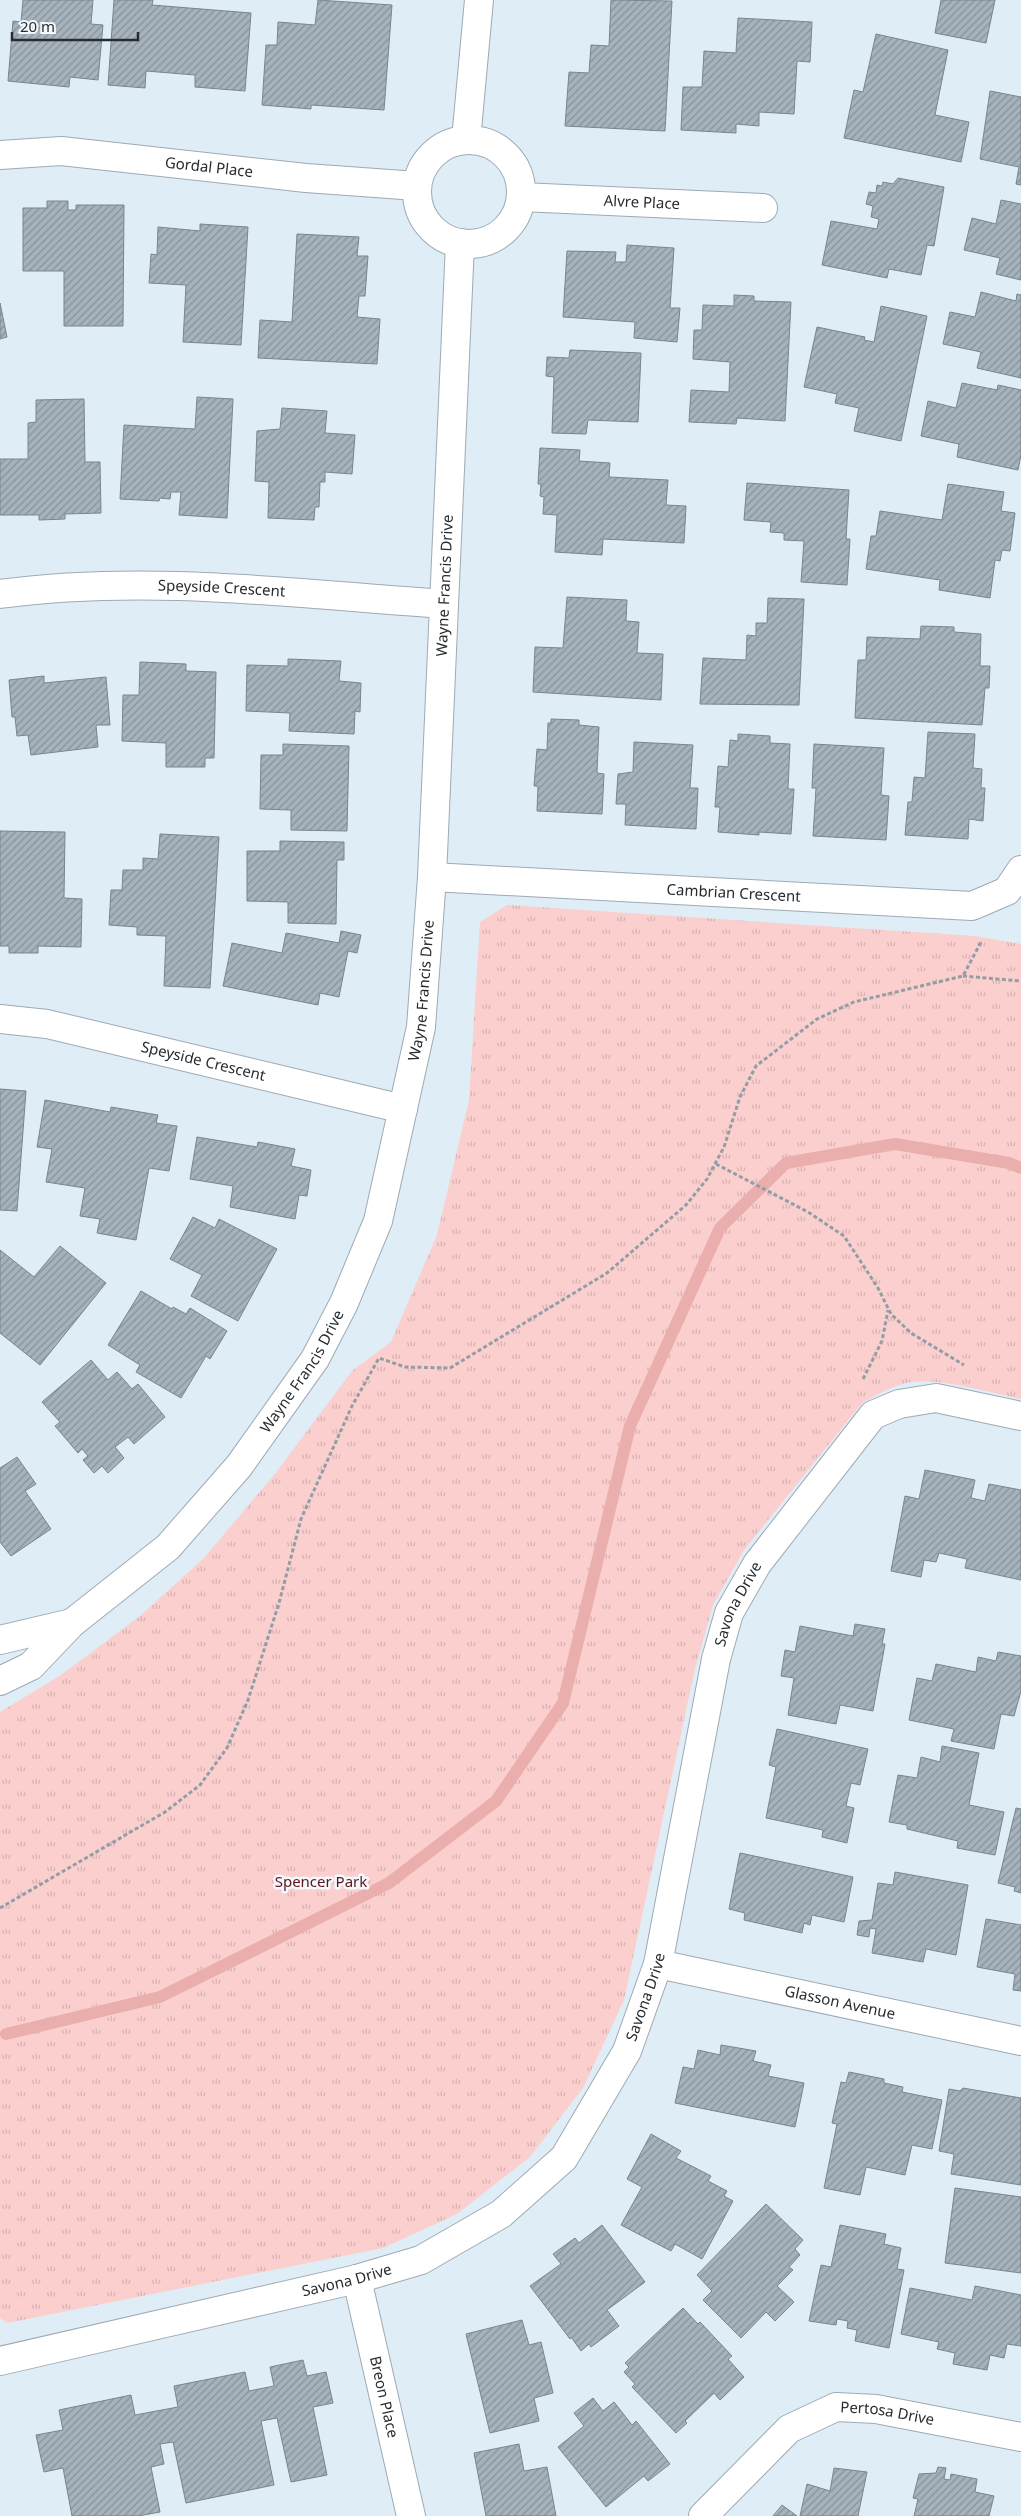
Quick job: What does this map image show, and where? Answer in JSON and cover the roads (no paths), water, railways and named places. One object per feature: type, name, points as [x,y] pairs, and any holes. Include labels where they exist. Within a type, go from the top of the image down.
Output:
[{"type":"street","points":[[466,140],[479,0]]},
{"type":"street","points":[[466,140],[484,142],[500,150],[512,163],[520,179],[521,197],[517,213],[507,228],[494,238],[478,243],[460,243],[440,236],[425,221],[418,201],[417,186],[425,165],[436,152],[450,143],[466,140]]},
{"type":"street","name":"Gordal Place","points":[[0,155],[62,151],[306,178],[417,186]]},
{"type":"street","name":"Alvre Place","points":[[521,197],[763,208]]},
{"type":"street","name":"Wayne Francis Drive","points":[[0,1681],[31,1666],[72,1623],[168,1548],[240,1466],[315,1359],[344,1303],[378,1221],[421,1027],[432,877],[460,243]]},
{"type":"street","name":"Speyside Crescent","points":[[0,594],[51,587],[161,584],[444,604]]},
{"type":"street","name":"Cambrian Crescent","points":[[432,877],[972,906],[1006,891],[1021,870]]},
{"type":"street","name":"Speyside Crescent","points":[[0,1019],[48,1024],[404,1110]]},
{"type":"street","name":"Savona Drive","points":[[0,2361],[357,2279],[421,2260],[501,2214],[564,2158],[627,2050],[658,1964],[716,1659],[728,1613],[757,1564],[873,1414],[899,1404],[936,1398],[1021,1416]]},
{"type":"street","name":"Wayne Francis Drive","points":[[0,1640],[72,1623]]},
{"type":"street","name":"Glasson Avenue","points":[[658,1964],[1021,2041]]},
{"type":"street","name":"Breon Place","points":[[357,2279],[411,2516]]},
{"type":"street","name":"Pertosa Drive","points":[[703,2516],[789,2429],[836,2407],[876,2410],[1021,2438]]},
{"type":"waterway","points":[[6,2034],[160,1997],[389,1883],[496,1801],[563,1703],[630,1426],[720,1228],[786,1163],[895,1144],[1009,1163],[1021,1168]]},
{"type":"park label","name":"Spencer Park","points":[[321,1882]]}]
